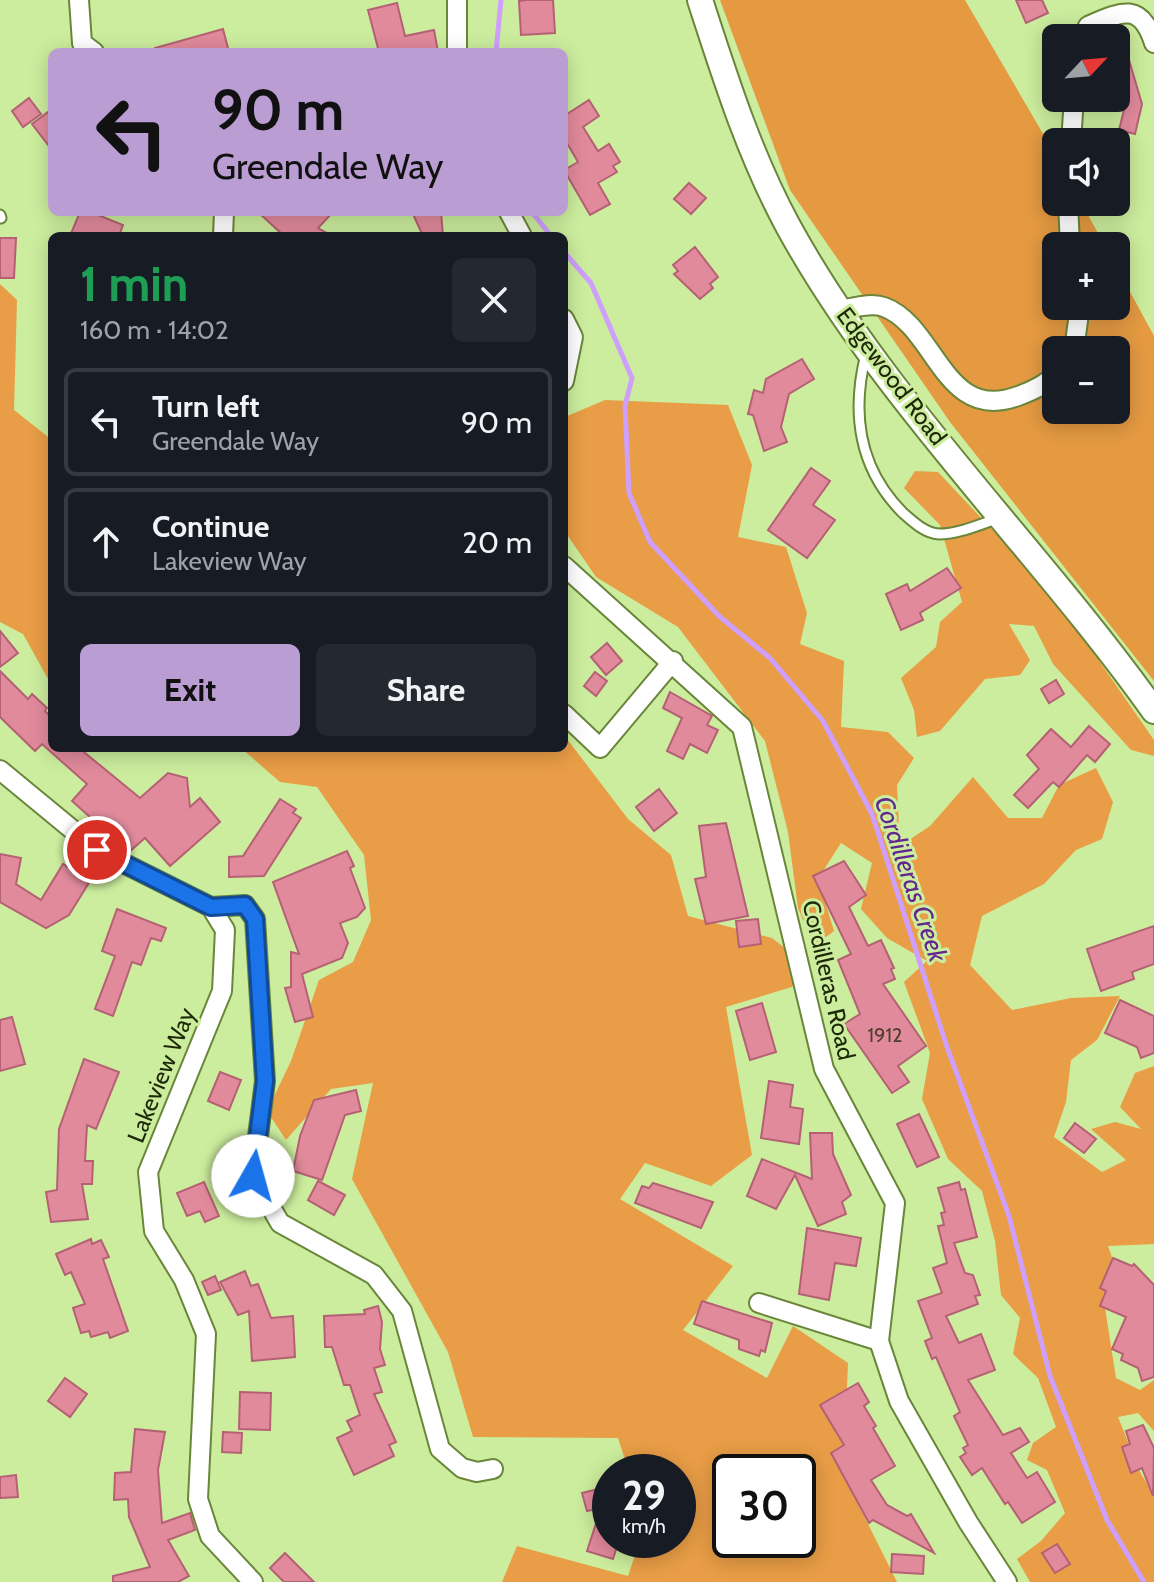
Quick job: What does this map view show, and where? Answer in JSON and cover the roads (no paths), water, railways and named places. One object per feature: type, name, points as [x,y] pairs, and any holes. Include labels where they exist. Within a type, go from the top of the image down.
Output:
[{"type":"main road","name":"Edgewood Road","points":[[700,0],[733,101],[768,187],[840,310],[1154,711]]},
{"type":"street","points":[[79,0],[82,43],[89,48]]},
{"type":"street","points":[[457,0],[457,48]]},
{"type":"street","points":[[1094,24],[1125,13],[1136,14],[1147,21],[1154,43]]},
{"type":"street","points":[[840,310],[882,306],[899,316],[963,391],[983,401],[1003,402],[1031,392],[1042,384]]},
{"type":"street","points":[[568,327],[573,337],[568,361]]},
{"type":"street","name":"Cordilleras Road","points":[[568,571],[577,582],[673,661],[742,727],[824,1069],[895,1203],[879,1341],[899,1401],[968,1522],[1007,1582]]},
{"type":"street","points":[[568,718],[600,748],[673,661]]},
{"type":"street","points":[[0,770],[97,850],[211,907],[245,905],[255,919],[265,1081],[253,1176],[280,1223],[374,1275],[402,1311],[440,1449],[462,1468],[477,1472],[493,1469]]},
{"type":"street","name":"Lakeview Way","points":[[211,907],[225,930],[222,991],[148,1172],[154,1231],[184,1280],[206,1334],[198,1499],[210,1536],[253,1582]]},
{"type":"street","points":[[759,1303],[879,1341]]},
{"type":"lane","points":[[868,347],[858,385],[857,411],[869,466],[890,498],[913,523],[938,534],[1001,517]]},
{"type":"waterway","name":"Cordilleras Creek","points":[[496,48],[501,0]]},
{"type":"waterway","name":"Cordilleras Creek","points":[[535,216],[548,232]]},
{"type":"waterway","name":"Cordilleras Creek","points":[[568,257],[591,283],[632,378],[625,406],[629,493],[650,542],[720,617],[770,658],[823,721],[872,814],[947,1047],[1009,1216],[1050,1376],[1107,1520],[1144,1582]]}]
